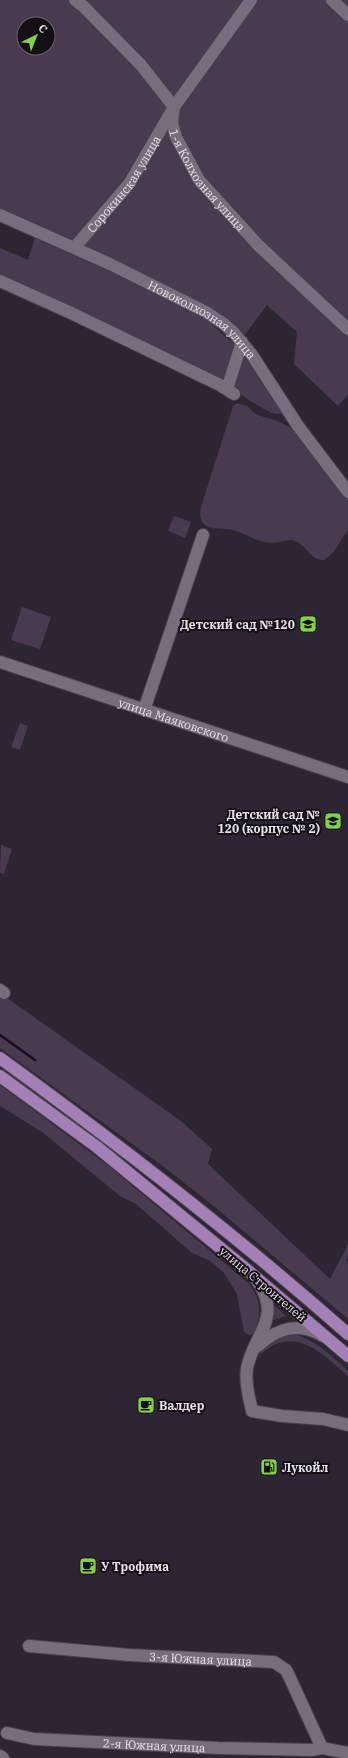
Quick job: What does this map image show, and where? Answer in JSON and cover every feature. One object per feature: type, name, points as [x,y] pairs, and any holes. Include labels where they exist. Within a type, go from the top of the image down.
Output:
[{"type":"main road","name":"улица Строителей","points":[[0,1058],[110,1139],[209,1216],[348,1334]]},
{"type":"main road","name":"улица Строителей","points":[[0,1076],[97,1147],[246,1269],[348,1356]]},
{"type":"street","points":[[75,0],[83,6],[141,65],[174,108]]},
{"type":"street","name":"Сорокинская улица","points":[[75,247],[129,184],[174,108],[251,0]]},
{"type":"street","points":[[332,0],[348,15]]},
{"type":"street","name":"1-я Колхозная улица","points":[[174,108],[172,123],[176,137],[199,180],[258,246],[348,329]]},
{"type":"street","name":"Новоколхозная улица","points":[[0,215],[75,247],[206,312],[224,324],[242,342],[263,370],[298,426],[348,492]]},
{"type":"street","points":[[0,281],[69,312],[230,391],[242,342]]},
{"type":"street","points":[[144,710],[203,535]]},
{"type":"street","name":"улица Маяковского","points":[[0,662],[348,777]]},
{"type":"street","points":[[246,1269],[260,1285],[267,1303],[265,1326],[254,1349],[247,1369],[247,1388],[252,1411],[282,1416],[323,1419],[348,1425]]},
{"type":"street","points":[[254,1349],[274,1333],[292,1328],[312,1331],[333,1342]]},
{"type":"street","name":"3-я Южная улица","points":[[28,1646],[129,1655],[274,1662],[286,1670],[290,1678],[313,1752]]},
{"type":"street","name":"2-я Южная улица","points":[[7,1733],[34,1739],[215,1753],[348,1753]]},
{"type":"shaded area","points":[[0,0],[348,0],[348,395],[338,406],[294,364],[297,332],[267,305],[244,336],[0,212]]},
{"type":"shaded area","points":[[35,238],[197,311],[236,346],[225,383],[0,279],[0,248],[28,260]]},
{"type":"shaded area","points":[[242,355],[246,357],[283,413],[272,413],[240,394],[236,390],[233,385]]},
{"type":"shaded area","points":[[237,403],[247,406],[255,414],[277,421],[294,429],[348,491],[348,531],[335,550],[324,560],[315,558],[296,541],[286,540],[268,543],[233,530],[210,527],[202,522],[200,516],[201,507],[233,406]]},
{"type":"shaded area","points":[[174,516],[191,522],[185,538],[168,531]]},
{"type":"shaded area","points":[[22,607],[51,617],[40,649],[11,640]]},
{"type":"shaded area","points":[[20,723],[28,726],[20,750],[11,747]]},
{"type":"shaded area","points":[[1,845],[12,849],[4,874],[0,873]]},
{"type":"shaded area","points":[[0,993],[181,1121],[212,1149],[208,1164],[330,1279],[348,1244],[348,1256],[346,1260],[348,1264],[348,1319],[216,1208],[168,1170],[0,1048]]},
{"type":"shaded area","points":[[0,1085],[110,1167],[247,1282],[256,1294],[259,1307],[257,1327],[254,1334],[249,1335],[244,1332],[237,1294],[224,1273],[210,1261],[192,1253],[136,1204],[120,1196],[42,1132],[0,1106]]},
{"type":"shaded area","points":[[275,1306],[286,1316],[274,1320]]},
{"type":"shaded area","points":[[294,1334],[310,1340],[336,1359],[348,1371],[348,1376],[318,1351],[307,1345],[296,1342],[285,1342],[273,1345],[261,1354],[259,1353],[268,1340]]},
{"type":"waterway","points":[[0,1035],[35,1060]]},
{"type":"place","name":"Детский сад №120","points":[[308,624]]},
{"type":"place","name":"Детский сад № 120 (корпус № 2)","points":[[333,821]]},
{"type":"place","name":"Валдер","points":[[146,1405]]},
{"type":"place","name":"Лукойл","points":[[269,1467]]},
{"type":"place","name":"У Трофима","points":[[88,1566]]}]
